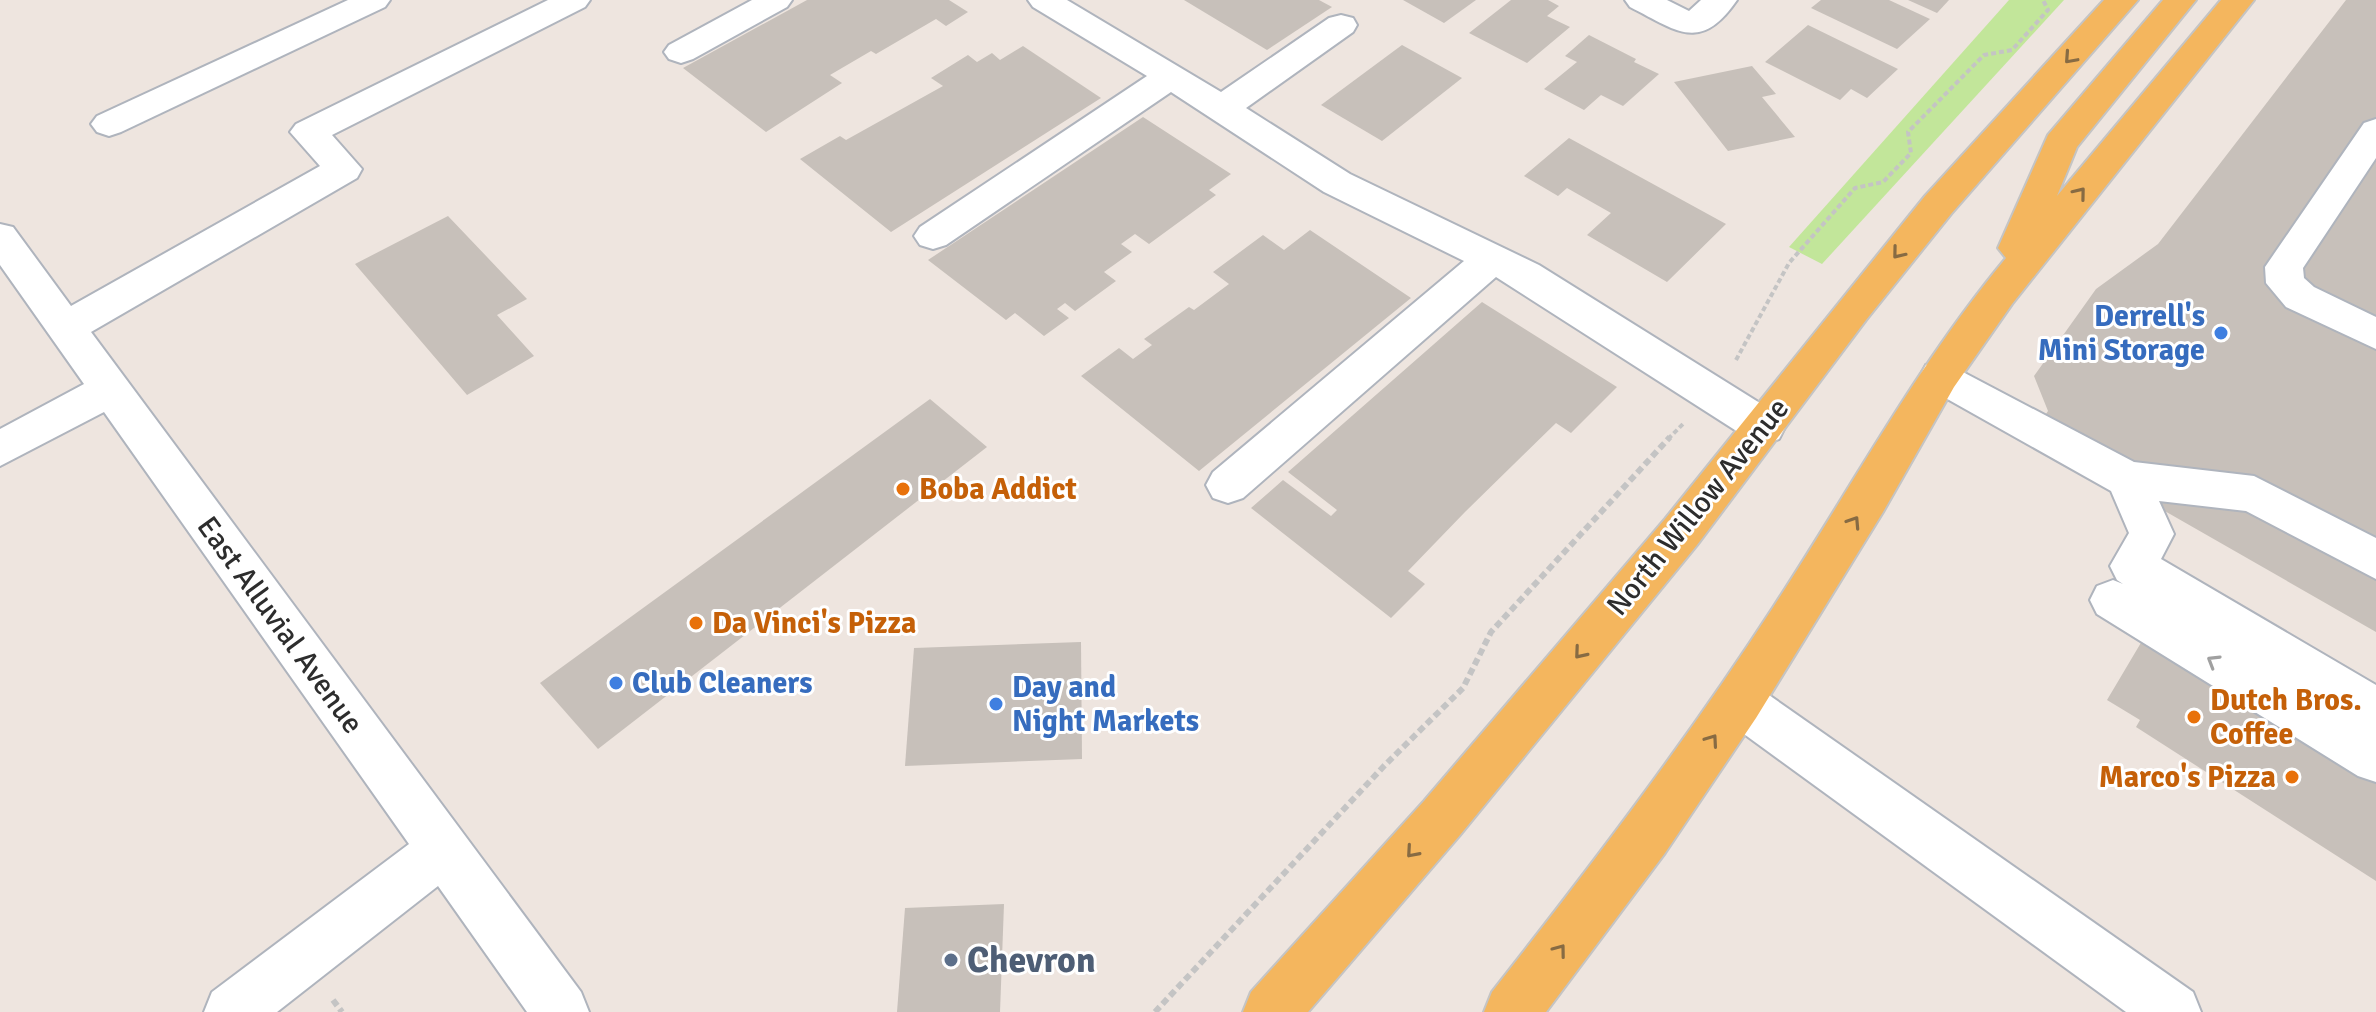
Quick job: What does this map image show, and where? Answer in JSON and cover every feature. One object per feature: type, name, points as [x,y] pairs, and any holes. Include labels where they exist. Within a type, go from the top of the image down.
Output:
[{"type":"main road","name":"North Willow Avenue","points":[[1271,1012],[1452,806],[1764,427],[1852,310],[1938,205],[2122,0]]},
{"type":"main road","points":[[1998,294],[2061,143],[2180,0]]},
{"type":"main road","points":[[1512,1012],[1647,835],[1739,702],[1868,499],[1940,376],[1998,294],[2238,0]]},
{"type":"street","points":[[109,124],[374,0]]},
{"type":"street","points":[[66,327],[344,169],[308,132],[574,0]]},
{"type":"street","points":[[681,52],[776,0]]},
{"type":"street","points":[[1641,0],[1692,25],[1721,0]]},
{"type":"street","points":[[1061,4],[1337,183],[1494,257],[1764,427]]},
{"type":"street","points":[[1221,109],[1341,25]]},
{"type":"street","points":[[933,236],[1171,76]]},
{"type":"street","points":[[2376,131],[2284,267],[2285,283],[2300,297],[2376,334]]},
{"type":"street","name":"East Alluvial Avenue","points":[[0,237],[561,1012]]},
{"type":"street","points":[[1228,485],[1494,257]]},
{"type":"street","points":[[1940,376],[2127,479],[2254,494],[2376,560]]},
{"type":"street","points":[[0,449],[110,389]]},
{"type":"street","points":[[2127,479],[2152,534],[2133,566],[2376,711]]},
{"type":"street","points":[[2113,600],[2376,759]]},
{"type":"street","points":[[1739,702],[2173,1012]]},
{"type":"street","points":[[232,1012],[443,850]]},
{"type":"path","points":[[1155,1012],[1384,766],[1463,688],[1491,632],[1710,392],[1743,351],[1789,263],[1855,188],[1883,182],[1911,153],[1908,132],[1984,55],[2012,50],[2048,10],[2043,0]]},
{"type":"path","points":[[333,999],[342,1012]]},
{"type":"green space","points":[[2009,0],[2064,0],[1822,264],[1789,247]]},
{"type":"building","points":[[807,0],[949,0],[968,12],[946,26],[936,19],[876,54],[871,51],[830,75],[842,83],[766,132],[683,68]]},
{"type":"building","points":[[1184,0],[1319,0],[1332,7],[1267,50]]},
{"type":"building","points":[[1403,0],[1476,0],[1444,23]]},
{"type":"building","points":[[1511,0],[1548,0],[1559,6],[1547,16],[1570,27],[1527,63],[1469,33]]},
{"type":"building","points":[[1821,0],[1889,0],[1930,19],[1897,49],[1811,8]]},
{"type":"building","points":[[1908,0],[1949,0],[1937,13]]},
{"type":"building","name":"Derrell's Mini Storage","points":[[2346,0],[2376,0],[2376,632],[2032,435],[2048,411],[2034,376],[2096,289],[2158,244]]},
{"type":"building","points":[[1808,25],[1898,69],[1867,98],[1851,89],[1840,100],[1765,62]]},
{"type":"building","points":[[1589,35],[1659,74],[1623,106],[1601,95],[1584,110],[1544,89],[1577,62],[1565,56]]},
{"type":"building","points":[[1402,45],[1462,78],[1382,141],[1321,105]]},
{"type":"building","points":[[1023,46],[1101,98],[891,232],[800,159],[840,136],[846,140],[943,86],[931,78],[968,55],[977,62],[992,53],[1000,60]]},
{"type":"building","points":[[1752,66],[1776,94],[1762,97],[1795,137],[1728,151],[1674,82]]},
{"type":"building","points":[[1143,117],[1231,174],[1209,190],[1216,195],[1149,244],[1135,234],[1121,244],[1132,252],[1104,272],[1116,281],[1075,311],[1065,303],[1057,309],[1069,318],[1044,336],[1015,313],[1006,320],[928,260]]},
{"type":"building","points":[[1569,138],[1726,224],[1667,282],[1587,235],[1611,213],[1567,188],[1558,196],[1524,176]]},
{"type":"building","points":[[448,216],[527,299],[497,315],[534,356],[467,395],[355,264]]},
{"type":"building","points":[[1310,230],[1411,298],[1199,471],[1081,376],[1119,348],[1133,359],[1152,345],[1144,339],[1189,307],[1194,310],[1229,284],[1213,272],[1263,235],[1284,250]]},
{"type":"building","points":[[1482,302],[1617,387],[1571,433],[1556,423],[1465,512],[1408,571],[1425,584],[1391,618],[1251,508],[1283,480],[1331,516],[1337,510],[1288,472]]},
{"type":"building","points":[[930,399],[987,447],[598,749],[540,683]]},
{"type":"building","points":[[2142,641],[2376,774],[2376,881],[2136,727],[2140,720],[2107,700]]},
{"type":"building","name":"Day and Night Markets","points":[[1081,642],[1082,759],[905,766],[914,648]]},
{"type":"building","name":"Chevron","points":[[1004,904],[1000,1012],[897,1012],[905,908]]},
{"type":"place","name":"Derrell's Mini Storage","points":[[2221,333]]},
{"type":"place","name":"Boba Addict","points":[[903,489]]},
{"type":"place","name":"Da Vinci's Pizza","points":[[696,623]]},
{"type":"place","name":"Club Cleaners","points":[[616,683]]},
{"type":"place","name":"Day and Night Markets","points":[[996,704]]},
{"type":"place","name":"Dutch Bros. Coffee","points":[[2194,717]]},
{"type":"place","name":"Marco's Pizza","points":[[2292,777]]},
{"type":"place","name":"Chevron","points":[[951,960]]}]
